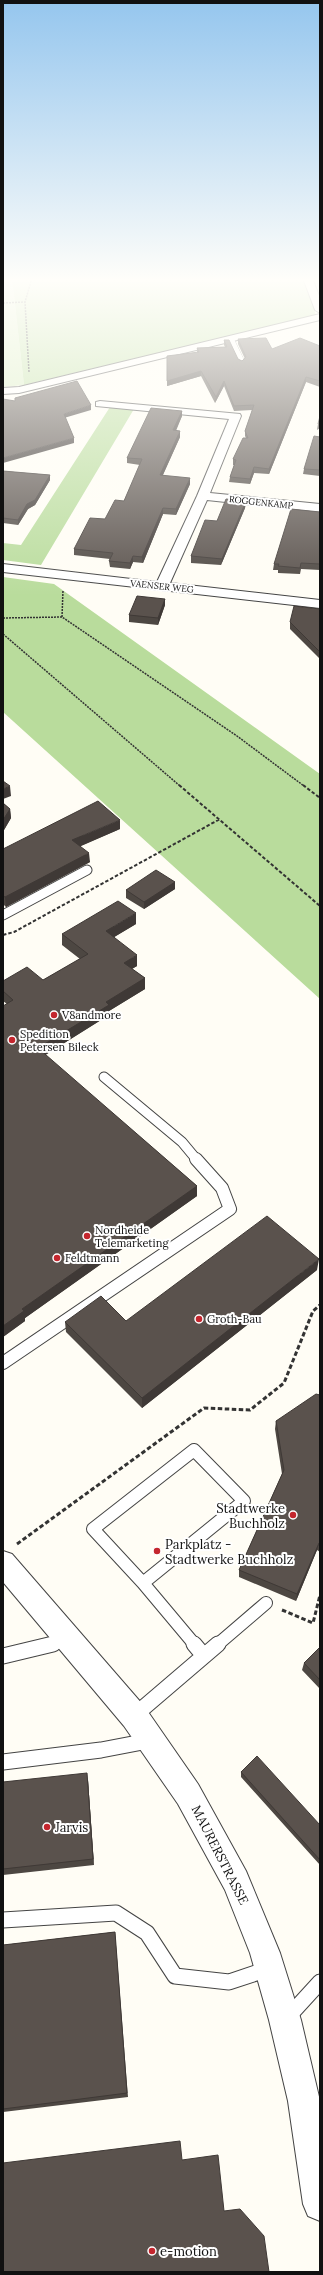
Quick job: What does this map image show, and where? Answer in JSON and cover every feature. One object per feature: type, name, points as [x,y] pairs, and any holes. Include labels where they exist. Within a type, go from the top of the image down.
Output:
[{"type":"street","points":[[3,391],[42,384]]},
{"type":"street","points":[[100,404],[236,416],[203,496],[162,586]]},
{"type":"street","name":"ROGGENKAMP","points":[[203,496],[320,508]]},
{"type":"street","name":"VAENSER WEG","points":[[3,568],[320,604]]},
{"type":"street","name":"MAURERSTRASSE","points":[[9,1555],[68,1640],[134,1716],[188,1794],[236,1881],[270,1969],[285,2020],[304,2100],[320,2204]]},
{"type":"lane","points":[[3,915],[87,870]]},
{"type":"lane","points":[[3,1363],[230,1209],[222,1188],[182,1142],[104,1077]]},
{"type":"lane","points":[[143,1584],[244,1501],[194,1450],[93,1529],[143,1584],[204,1656]]},
{"type":"lane","points":[[134,1716],[266,1603]]},
{"type":"lane","points":[[3,1656],[68,1640]]},
{"type":"lane","points":[[3,1762],[101,1750],[150,1740]]},
{"type":"lane","points":[[3,1920],[116,1913],[147,1933],[175,1976],[229,1982],[270,1969]]},
{"type":"lane","points":[[285,2020],[320,1982]]},
{"type":"path","points":[[62,617],[63,575]]},
{"type":"path","points":[[3,618],[62,617],[237,736],[320,798]]},
{"type":"path","points":[[3,634],[320,906]]},
{"type":"path","points":[[3,935],[14,932],[220,819]]},
{"type":"path","points":[[9,1555],[204,1408],[250,1410],[284,1383],[313,1311],[320,1305]]},
{"type":"path","points":[[266,1603],[313,1623],[320,1595]]},
{"type":"green space","points":[[3,384],[24,384],[24,385],[3,387]]},
{"type":"green space","points":[[110,407],[134,409],[41,565],[3,560],[3,543],[21,545]]},
{"type":"green space","points":[[3,577],[54,584],[320,774],[320,999],[3,712]]},
{"type":"building","points":[[65,384],[79,384],[91,405],[64,414],[74,438],[3,458],[3,399],[15,401],[15,398]]},
{"type":"building","points":[[209,384],[222,384],[216,397]]},
{"type":"building","points":[[225,384],[303,384],[269,469],[254,467],[250,479],[230,477],[236,460],[233,459],[243,438],[248,438],[245,431],[254,405],[234,406]]},
{"type":"building","points":[[151,408],[182,411],[173,430],[180,431],[160,475],[190,478],[176,509],[163,508],[142,557],[133,556],[130,563],[109,561],[113,553],[74,549],[90,518],[105,519],[115,500],[124,501],[142,459],[127,458]]},
{"type":"building","points":[[314,436],[320,437],[320,470],[304,469]]},
{"type":"building","points":[[3,471],[50,475],[35,500],[27,504],[18,520],[3,518]]},
{"type":"building","points":[[226,499],[246,501],[222,559],[191,556],[205,520],[217,521]]},
{"type":"building","points":[[291,509],[320,512],[320,564],[301,563],[300,568],[278,566],[279,564],[274,564]]},
{"type":"building","points":[[137,596],[165,599],[158,618],[129,615]]},
{"type":"building","points":[[294,606],[320,609],[320,652],[290,622]]},
{"type":"building","points":[[3,781],[10,786],[3,789]]},
{"type":"building","points":[[98,801],[120,820],[72,840],[89,853],[5,897],[3,896],[3,849]]},
{"type":"building","points":[[3,803],[10,809],[3,820]]},
{"type":"building","points":[[156,870],[175,882],[144,902],[126,890]]},
{"type":"building","name":"Feldtmann","points":[[118,901],[136,913],[106,931],[137,955],[124,963],[145,978],[106,1002],[109,1005],[38,1048],[197,1186],[22,1309],[24,1311],[3,1326],[3,1006],[13,1000],[3,991],[3,981],[27,967],[43,980],[88,954],[62,934]]},
{"type":"building","name":"Groth-Bau","points":[[267,1216],[319,1259],[142,1398],[65,1322],[101,1296],[126,1321]]},
{"type":"building","name":"Stadtwerke Buchholz","points":[[316,1394],[320,1395],[320,1543],[297,1594],[239,1570],[284,1470],[276,1421]]},
{"type":"building","points":[[320,1647],[320,1680],[304,1663]]},
{"type":"building","points":[[257,1756],[320,1825],[320,1860],[241,1772]]},
{"type":"building","name":"Jarvis","points":[[87,1773],[93,1859],[3,1869],[3,1782]]},
{"type":"building","points":[[115,1932],[127,2093],[3,2109],[3,1945]]},
{"type":"building","points":[[180,2141],[182,2160],[218,2155],[224,2211],[240,2209],[264,2236],[269,2272],[3,2272],[3,2163]]},
{"type":"place","name":"V8andmore","points":[[54,1015]]},
{"type":"place","name":"Spedition Petersen Bileck","points":[[12,1040]]},
{"type":"place","name":"Nordheide Telemarketing","points":[[87,1236]]},
{"type":"place","name":"Feldtmann","points":[[57,1258]]},
{"type":"place","name":"Groth-Bau","points":[[199,1319]]},
{"type":"place","name":"Stadtwerke Buchholz","points":[[293,1515]]},
{"type":"place","name":"Parkplatz - Stadtwerke Buchholz","points":[[157,1551]]},
{"type":"place","name":"Jarvis","points":[[47,1827]]},
{"type":"place","name":"e-motion","points":[[152,2251]]}]
